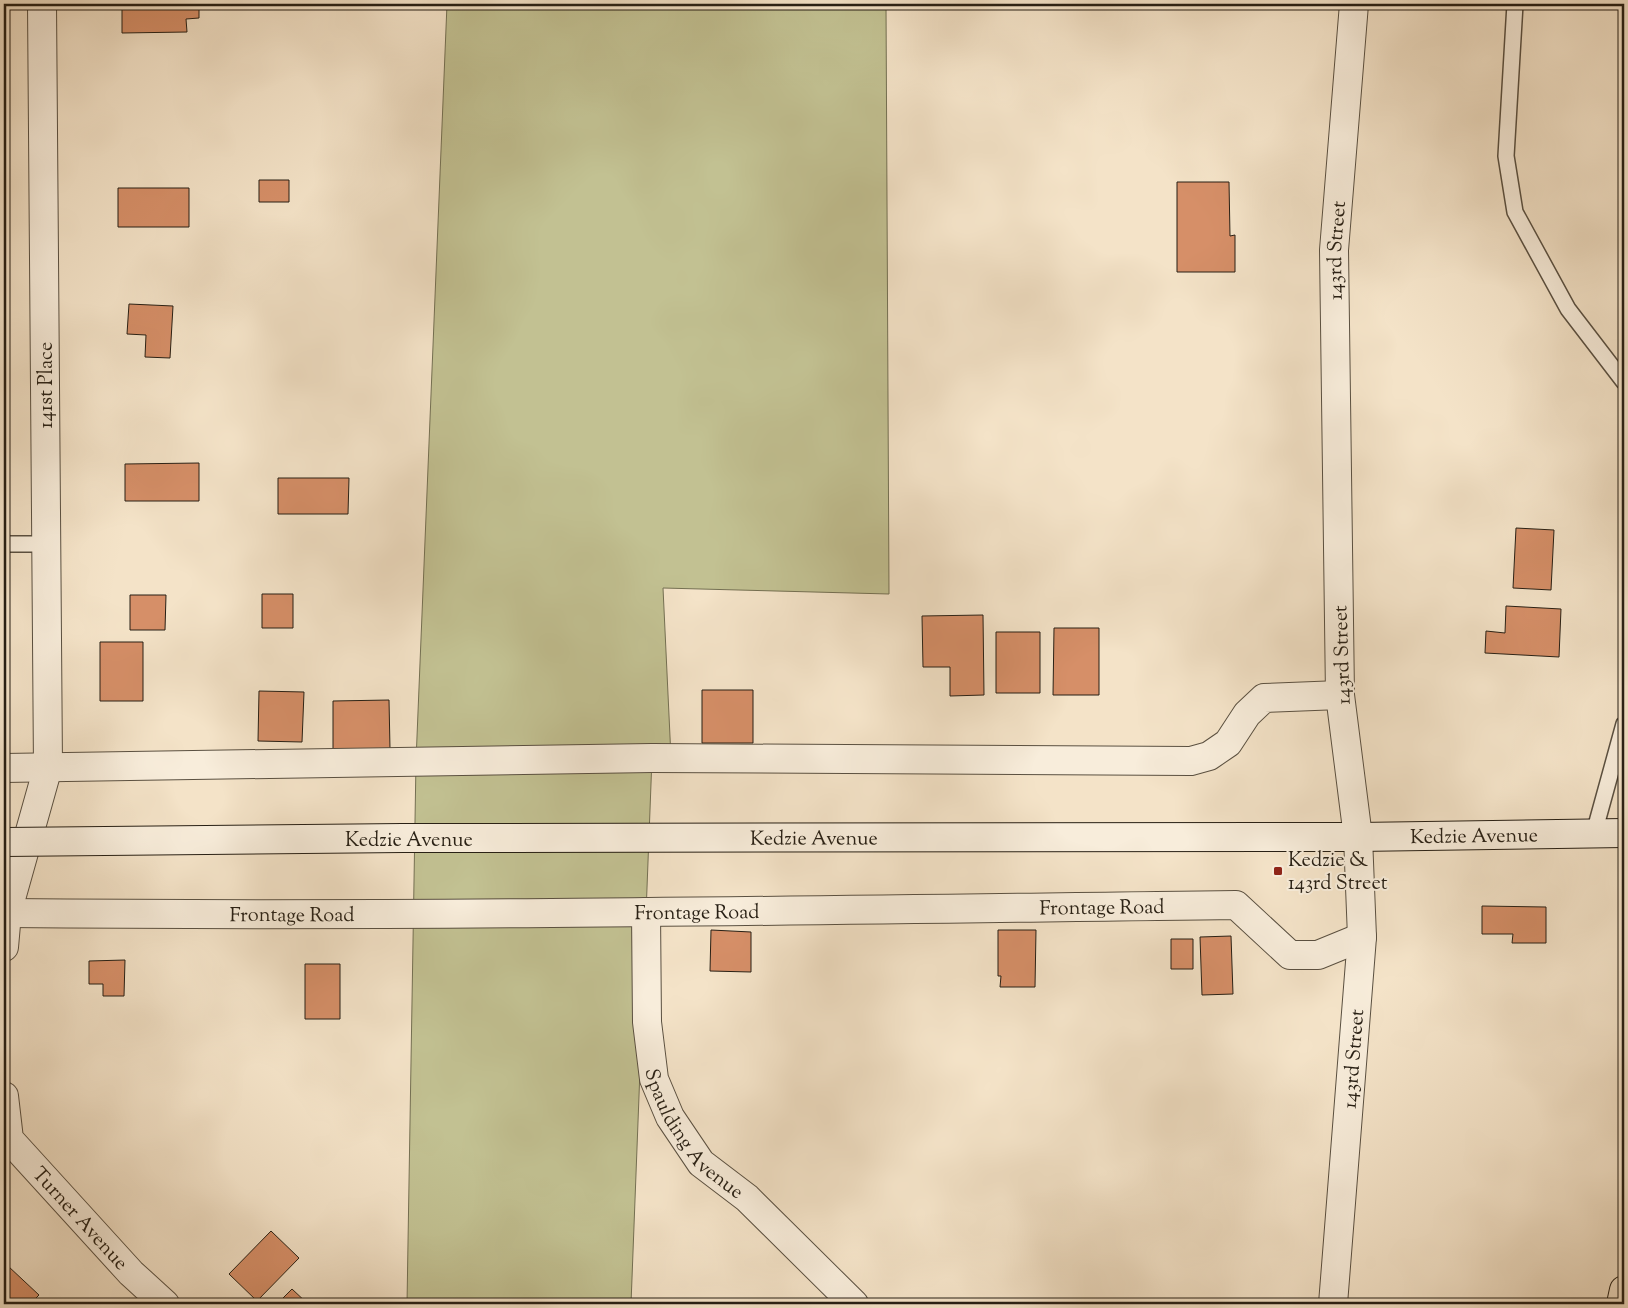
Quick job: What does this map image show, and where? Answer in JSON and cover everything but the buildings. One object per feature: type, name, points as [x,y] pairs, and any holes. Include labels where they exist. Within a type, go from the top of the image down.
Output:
[{"type":"highway","points":[[1621,1304],[1624,1290]]},
{"type":"street","name":"141st Place","points":[[42,4],[48,767]]},
{"type":"street","name":"143rd Street","points":[[1333,1304],[1362,937],[1358,838],[1340,695],[1334,250],[1354,4]]},
{"type":"street","points":[[4,768],[652,758],[1191,761],[1209,756],[1228,743],[1247,714],[1264,698],[1340,695]]},
{"type":"street","points":[[4,946],[7,913],[48,767]]},
{"type":"street","name":"Kedzie Avenue","points":[[4,842],[403,838],[1358,838],[1624,833]]},
{"type":"street","name":"Frontage Road","points":[[7,913],[166,915],[646,912],[1236,905],[1290,955],[1318,956],[1362,937]]},
{"type":"street","name":"Spaulding Avenue","points":[[646,912],[647,1022],[654,1080],[670,1117],[700,1163],[747,1198],[854,1304]]},
{"type":"street","name":"Turner Avenue","points":[[4,1096],[9,1139],[131,1273],[164,1304]]},
{"type":"lane","points":[[1515,4],[1506,156],[1515,212],[1568,310],[1624,382]]},
{"type":"lane","points":[[4,544],[46,544]]},
{"type":"lane","points":[[1594,833],[1624,724]]},
{"type":"shaded area","points":[[447,4],[886,4],[889,594],[663,588],[671,758],[652,758],[631,1304],[407,1304],[416,761]]},
{"type":"place","name":"Kedzie & 143rd Street","points":[[1278,871]]}]
